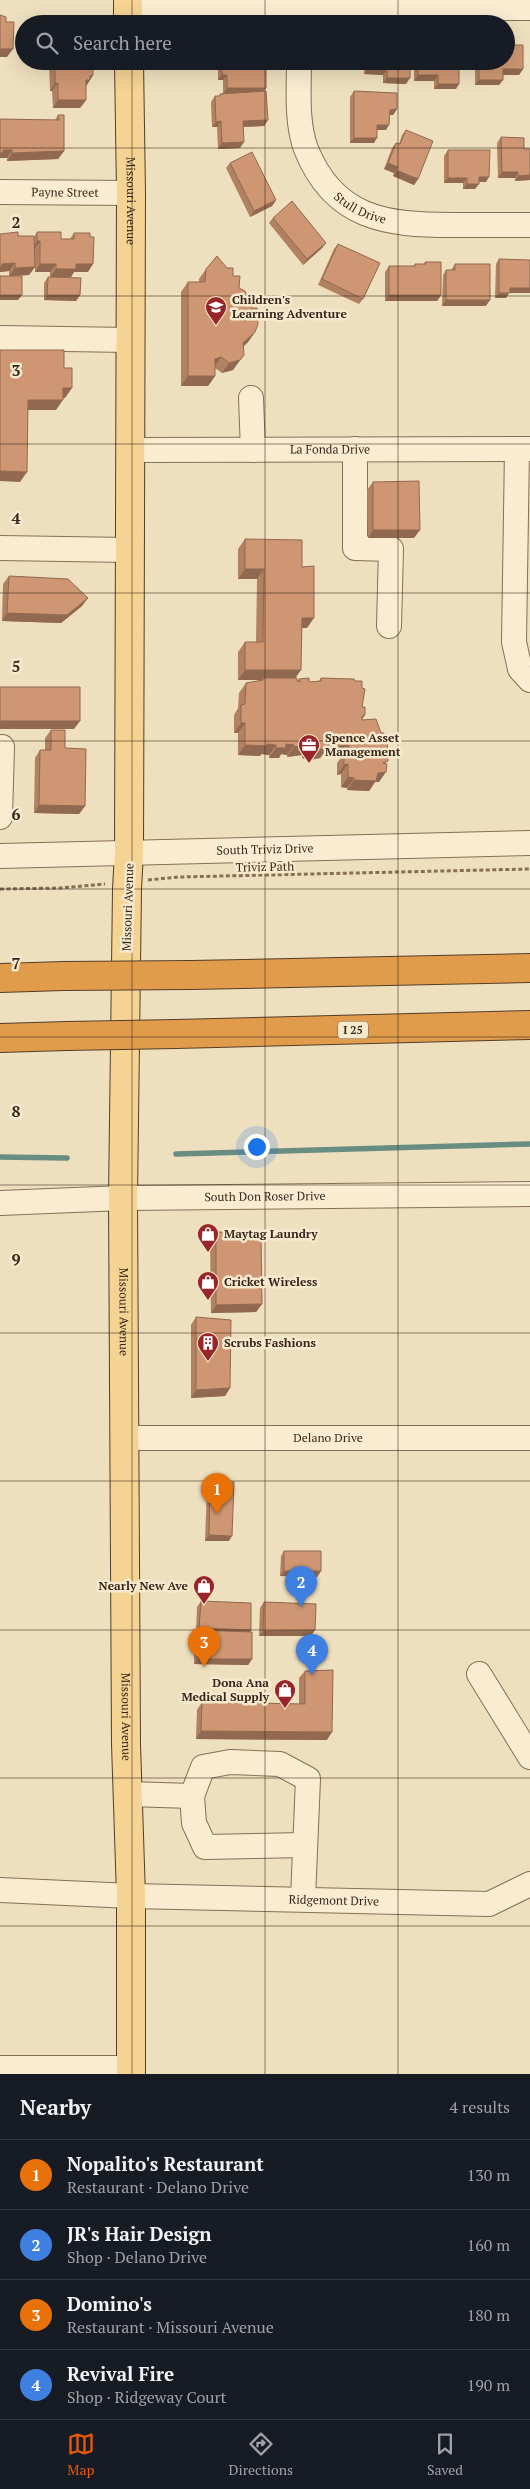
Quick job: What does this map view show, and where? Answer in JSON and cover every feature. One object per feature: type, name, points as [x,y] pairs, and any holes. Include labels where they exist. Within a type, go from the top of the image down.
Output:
[{"type":"highway","points":[[0,978],[530,968]]},
{"type":"highway","name":"I 25","points":[[0,1038],[530,1025]]},
{"type":"main road","name":"Missouri Avenue","points":[[128,70],[130,193],[129,852],[123,1198],[128,1794],[132,1896],[131,2071]]},
{"type":"street","points":[[316,15],[506,4],[530,8]]},
{"type":"street","points":[[128,11],[265,15]]},
{"type":"street","name":"Stull Drive","points":[[299,70],[300,112],[306,148],[325,183],[350,207],[382,221],[410,225],[530,225]]},
{"type":"street","name":"Payne Street","points":[[0,192],[130,193]]},
{"type":"street","points":[[0,338],[130,340]]},
{"type":"street","points":[[251,398],[253,450]]},
{"type":"street","points":[[354,449],[355,548],[391,550],[389,626]]},
{"type":"street","points":[[523,449],[514,642],[520,668],[530,680]]},
{"type":"street","name":"La Fonda Drive","points":[[129,450],[523,449]]},
{"type":"street","points":[[0,548],[129,550]]},
{"type":"street","points":[[0,817],[2,748]]},
{"type":"street","name":"South Triviz Drive","points":[[0,856],[530,843]]},
{"type":"street","name":"South Don Roser Drive","points":[[0,1203],[123,1198],[530,1194]]},
{"type":"street","name":"Delano Drive","points":[[126,1438],[530,1438]]},
{"type":"street","points":[[479,1674],[530,1757]]},
{"type":"street","points":[[232,1768],[230,1762],[280,1764],[308,1779],[303,1900]]},
{"type":"street","points":[[270,1764],[257,1769],[204,1767],[192,1796],[194,1823],[204,1847],[305,1845]]},
{"type":"street","points":[[128,1794],[192,1796]]},
{"type":"street","name":"Ridgemont Drive","points":[[0,1890],[132,1896],[489,1904],[530,1884]]},
{"type":"street","points":[[0,2068],[131,2071]]},
{"type":"path","name":"Triviz Path","points":[[0,889],[60,888],[179,878],[530,869]]},
{"type":"building","points":[[0,15],[6,17],[6,22],[14,22],[13,49],[0,49]]},
{"type":"building","points":[[515,45],[523,45],[523,69],[515,69]]},
{"type":"building","points":[[55,70],[93,70],[90,80],[86,80],[86,100],[58,100],[58,83],[55,83]]},
{"type":"building","points":[[222,70],[266,70],[266,88],[227,88],[227,75],[222,75]]},
{"type":"building","points":[[387,70],[410,70],[410,78],[387,78]]},
{"type":"building","points":[[418,70],[459,70],[459,84],[438,84],[438,75],[418,75]]},
{"type":"building","points":[[479,70],[503,70],[503,80],[479,80]]},
{"type":"building","points":[[266,91],[268,120],[243,121],[244,142],[222,143],[221,121],[216,122],[215,96],[220,96],[220,94]]},
{"type":"building","points":[[354,91],[397,93],[397,109],[390,110],[389,125],[377,125],[377,138],[354,138]]},
{"type":"building","points":[[58,115],[64,115],[64,151],[12,153],[12,150],[3,150],[3,153],[0,153],[0,119],[59,120]]},
{"type":"building","points":[[406,130],[433,141],[418,179],[396,170],[398,167],[388,163],[396,143],[400,144]]},
{"type":"building","points":[[501,137],[524,138],[524,149],[530,149],[530,175],[518,176],[518,172],[502,172]]},
{"type":"building","points":[[448,150],[490,150],[489,177],[479,177],[479,184],[467,184],[467,178],[448,178]]},
{"type":"building","points":[[252,152],[276,200],[254,211],[230,163]]},
{"type":"building","points":[[292,201],[326,243],[307,259],[273,218]]},
{"type":"building","points":[[18,232],[18,236],[34,236],[35,267],[15,268],[15,263],[2,264],[2,267],[0,267],[0,234]]},
{"type":"building","points":[[37,232],[61,232],[61,239],[74,239],[74,233],[90,233],[90,237],[94,237],[93,264],[76,264],[76,269],[56,269],[56,264],[40,264],[40,241],[37,241]]},
{"type":"building","points":[[338,244],[380,263],[363,299],[322,279]]},
{"type":"building","name":"Children's Learning Adventure","points":[[217,256],[227,268],[233,268],[233,276],[240,276],[239,288],[245,291],[252,308],[257,308],[258,324],[255,332],[243,343],[244,355],[240,360],[229,363],[221,357],[215,359],[215,376],[188,376],[188,282],[205,282],[206,269]]},
{"type":"building","points":[[499,259],[530,260],[530,288],[510,288],[510,293],[499,293]]},
{"type":"building","points":[[425,262],[441,262],[441,295],[389,295],[389,266],[415,266],[415,264],[426,264]]},
{"type":"building","points":[[455,264],[490,264],[490,300],[446,300],[446,270],[455,270]]},
{"type":"building","points":[[0,276],[22,276],[22,295],[0,295]]},
{"type":"building","points":[[48,277],[81,278],[80,295],[47,295]]},
{"type":"building","points":[[0,350],[64,350],[64,368],[72,368],[72,388],[63,388],[63,400],[28,400],[27,472],[0,471]]},
{"type":"building","points":[[419,481],[420,530],[373,530],[373,482]]},
{"type":"building","points":[[245,539],[302,540],[302,567],[314,566],[314,618],[302,618],[301,670],[245,670],[245,642],[263,642],[264,569],[245,569]]},
{"type":"building","points":[[9,576],[68,579],[88,598],[67,615],[7,613]]},
{"type":"building","points":[[263,678],[297,678],[297,681],[300,682],[299,679],[309,678],[309,682],[321,681],[321,678],[362,681],[362,688],[365,689],[362,707],[365,707],[365,715],[362,716],[362,720],[376,719],[381,733],[384,733],[384,740],[387,740],[388,761],[383,763],[387,764],[386,772],[378,773],[376,781],[354,780],[354,778],[348,777],[348,764],[344,765],[344,753],[349,753],[349,745],[332,747],[332,743],[327,744],[327,748],[317,750],[309,748],[309,745],[294,747],[294,745],[286,744],[286,748],[276,748],[276,745],[267,744],[267,746],[245,745],[245,723],[241,723],[241,705],[245,704],[246,683],[263,680]]},
{"type":"building","points":[[0,687],[80,687],[80,721],[0,721]]},
{"type":"building","points":[[51,730],[65,730],[65,748],[86,749],[85,806],[39,805],[40,750],[51,750]]},
{"type":"building","points":[[216,1232],[246,1232],[247,1236],[261,1236],[262,1304],[216,1305]]},
{"type":"building","name":"Scrubs Fashions","points":[[196,1317],[231,1320],[230,1388],[196,1390]]},
{"type":"building","points":[[210,1482],[234,1482],[232,1536],[209,1535]]},
{"type":"building","points":[[284,1551],[321,1551],[321,1571],[284,1571]]},
{"type":"building","points":[[201,1601],[251,1603],[251,1630],[199,1628]]},
{"type":"building","points":[[264,1602],[316,1604],[315,1630],[263,1631]]},
{"type":"building","points":[[198,1630],[252,1632],[252,1659],[198,1659]]},
{"type":"building","points":[[333,1670],[332,1732],[201,1731],[202,1702],[305,1704],[305,1671]]},
{"type":"waterway","points":[[176,1154],[530,1144]]},
{"type":"waterway","points":[[0,1157],[67,1158]]},
{"type":"place","name":"Children's Learning Adventure","points":[[216,326]]},
{"type":"place","name":"Spence Asset Management","points":[[309,764]]},
{"type":"place","name":"Maytag Laundry","points":[[208,1253]]},
{"type":"place","name":"Cricket Wireless","points":[[208,1301]]},
{"type":"place","name":"Scrubs Fashions","points":[[208,1362]]},
{"type":"place","name":"Nopalito's Restaurant","points":[[217,1514]]},
{"type":"place","name":"Nearly New Ave","points":[[204,1605]]},
{"type":"place","name":"JR's Hair Design","points":[[301,1607]]},
{"type":"place","name":"Domino's","points":[[204,1667]]},
{"type":"place","name":"Revival Fire","points":[[312,1675]]},
{"type":"place","name":"Dona Ana Medical Supply","points":[[285,1709]]}]
